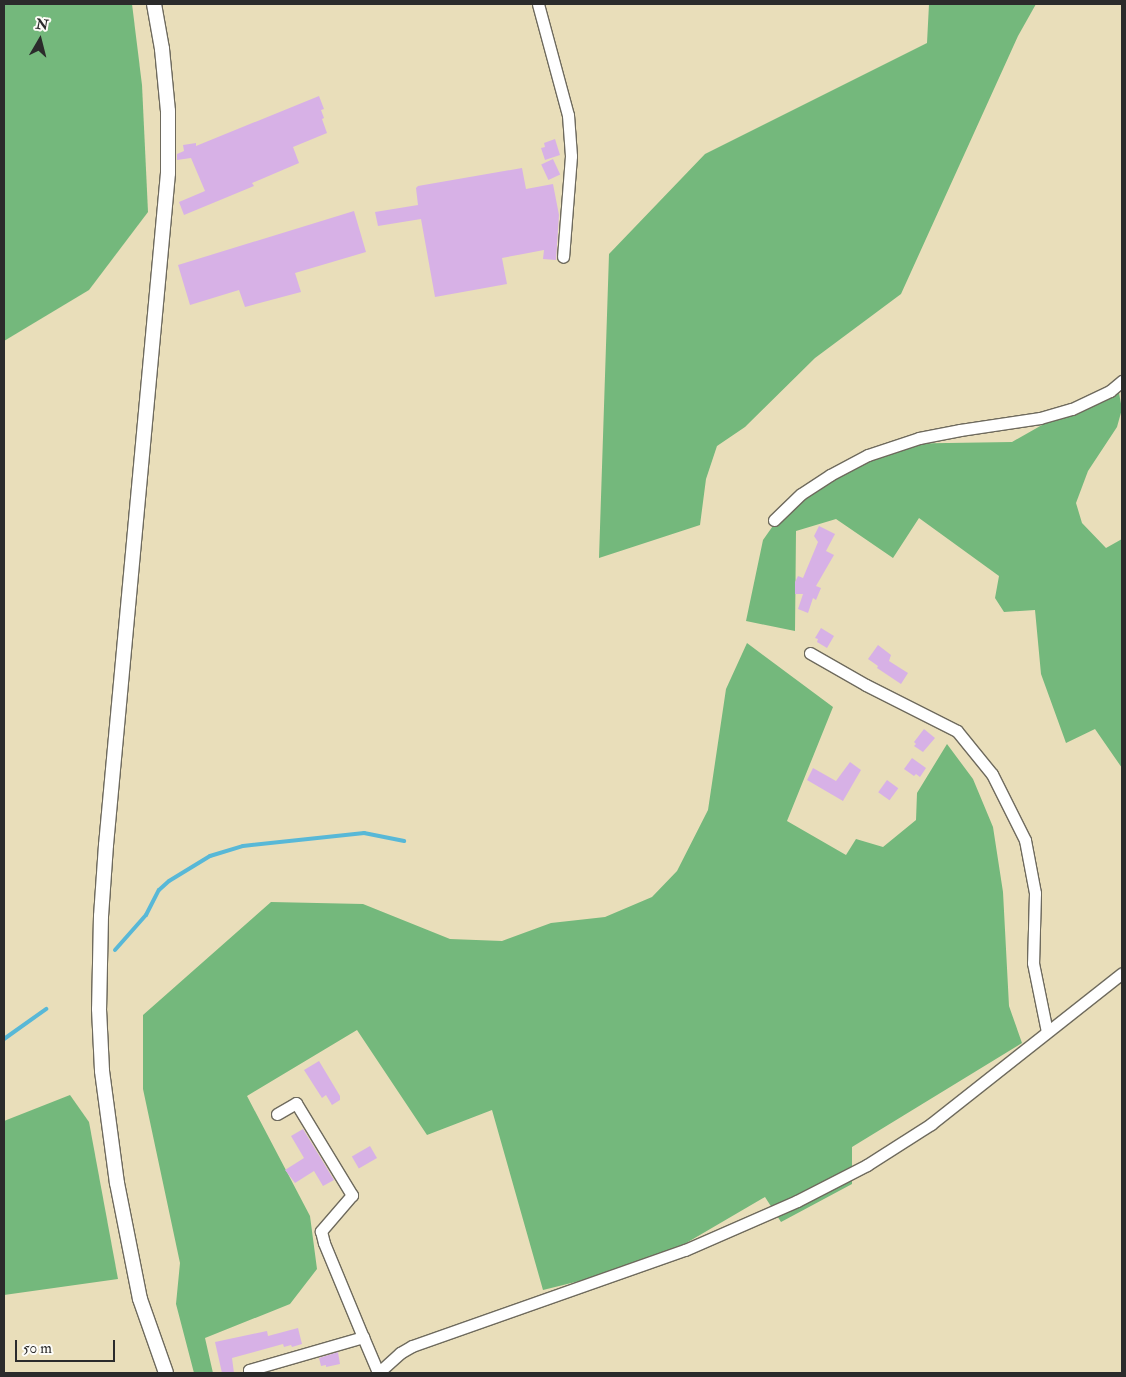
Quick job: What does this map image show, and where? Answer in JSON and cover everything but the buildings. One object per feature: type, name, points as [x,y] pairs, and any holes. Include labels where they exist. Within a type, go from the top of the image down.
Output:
[{"type":"street","points":[[154,4],[162,49],[168,112],[168,173],[106,845],[101,916],[99,1009],[102,1071],[117,1183],[140,1299],[166,1373]]},
{"type":"street","points":[[538,4],[568,116],[571,156],[563,257]]},
{"type":"street","points":[[774,520],[801,494],[830,475],[868,455],[919,438],[1040,418],[1072,410],[1110,391],[1122,382]]},
{"type":"street","points":[[810,653],[866,685],[957,731],[992,774],[1024,840],[1035,893],[1033,963],[1047,1032]]},
{"type":"street","points":[[277,1114],[296,1103],[352,1195],[321,1231],[324,1243],[378,1373],[400,1353],[412,1346],[686,1250],[796,1201],[867,1165],[931,1124],[1122,973]]},
{"type":"street","points":[[250,1373],[249,1370],[363,1337]]},
{"type":"green space","points":[[4,4],[132,4],[142,85],[148,212],[89,290],[4,341]]},
{"type":"green space","points":[[929,4],[1036,4],[1018,36],[901,294],[815,358],[745,427],[717,446],[706,479],[700,525],[599,558],[609,254],[705,154],[927,43]]},
{"type":"green space","points":[[1102,391],[1119,393],[1122,409],[1117,427],[1088,471],[1076,503],[1082,523],[1106,548],[1122,539],[1122,768],[1095,729],[1066,743],[1041,674],[1035,610],[1004,612],[995,598],[999,576],[919,518],[893,558],[836,519],[796,531],[795,631],[746,621],[763,540],[782,513],[821,478],[883,444],[1012,442]]},
{"type":"green space","points":[[747,643],[833,707],[787,821],[846,855],[856,839],[883,847],[916,820],[917,793],[947,744],[973,779],[993,827],[1003,892],[1009,1006],[1022,1043],[852,1147],[852,1184],[781,1222],[765,1197],[652,1263],[543,1290],[492,1110],[427,1135],[357,1030],[247,1096],[310,1216],[317,1269],[290,1304],[205,1338],[213,1373],[194,1373],[176,1304],[180,1263],[143,1089],[143,1015],[271,902],[363,904],[450,939],[502,941],[551,923],[605,917],[652,897],[677,871],[708,810],[726,689]]},
{"type":"green space","points":[[70,1095],[89,1122],[118,1279],[4,1295],[4,1121]]},
{"type":"waterway","points":[[115,950],[146,915],[159,890],[169,881],[210,856],[243,846],[364,833],[404,841]]},
{"type":"waterway","points":[[4,1039],[46,1009]]}]
